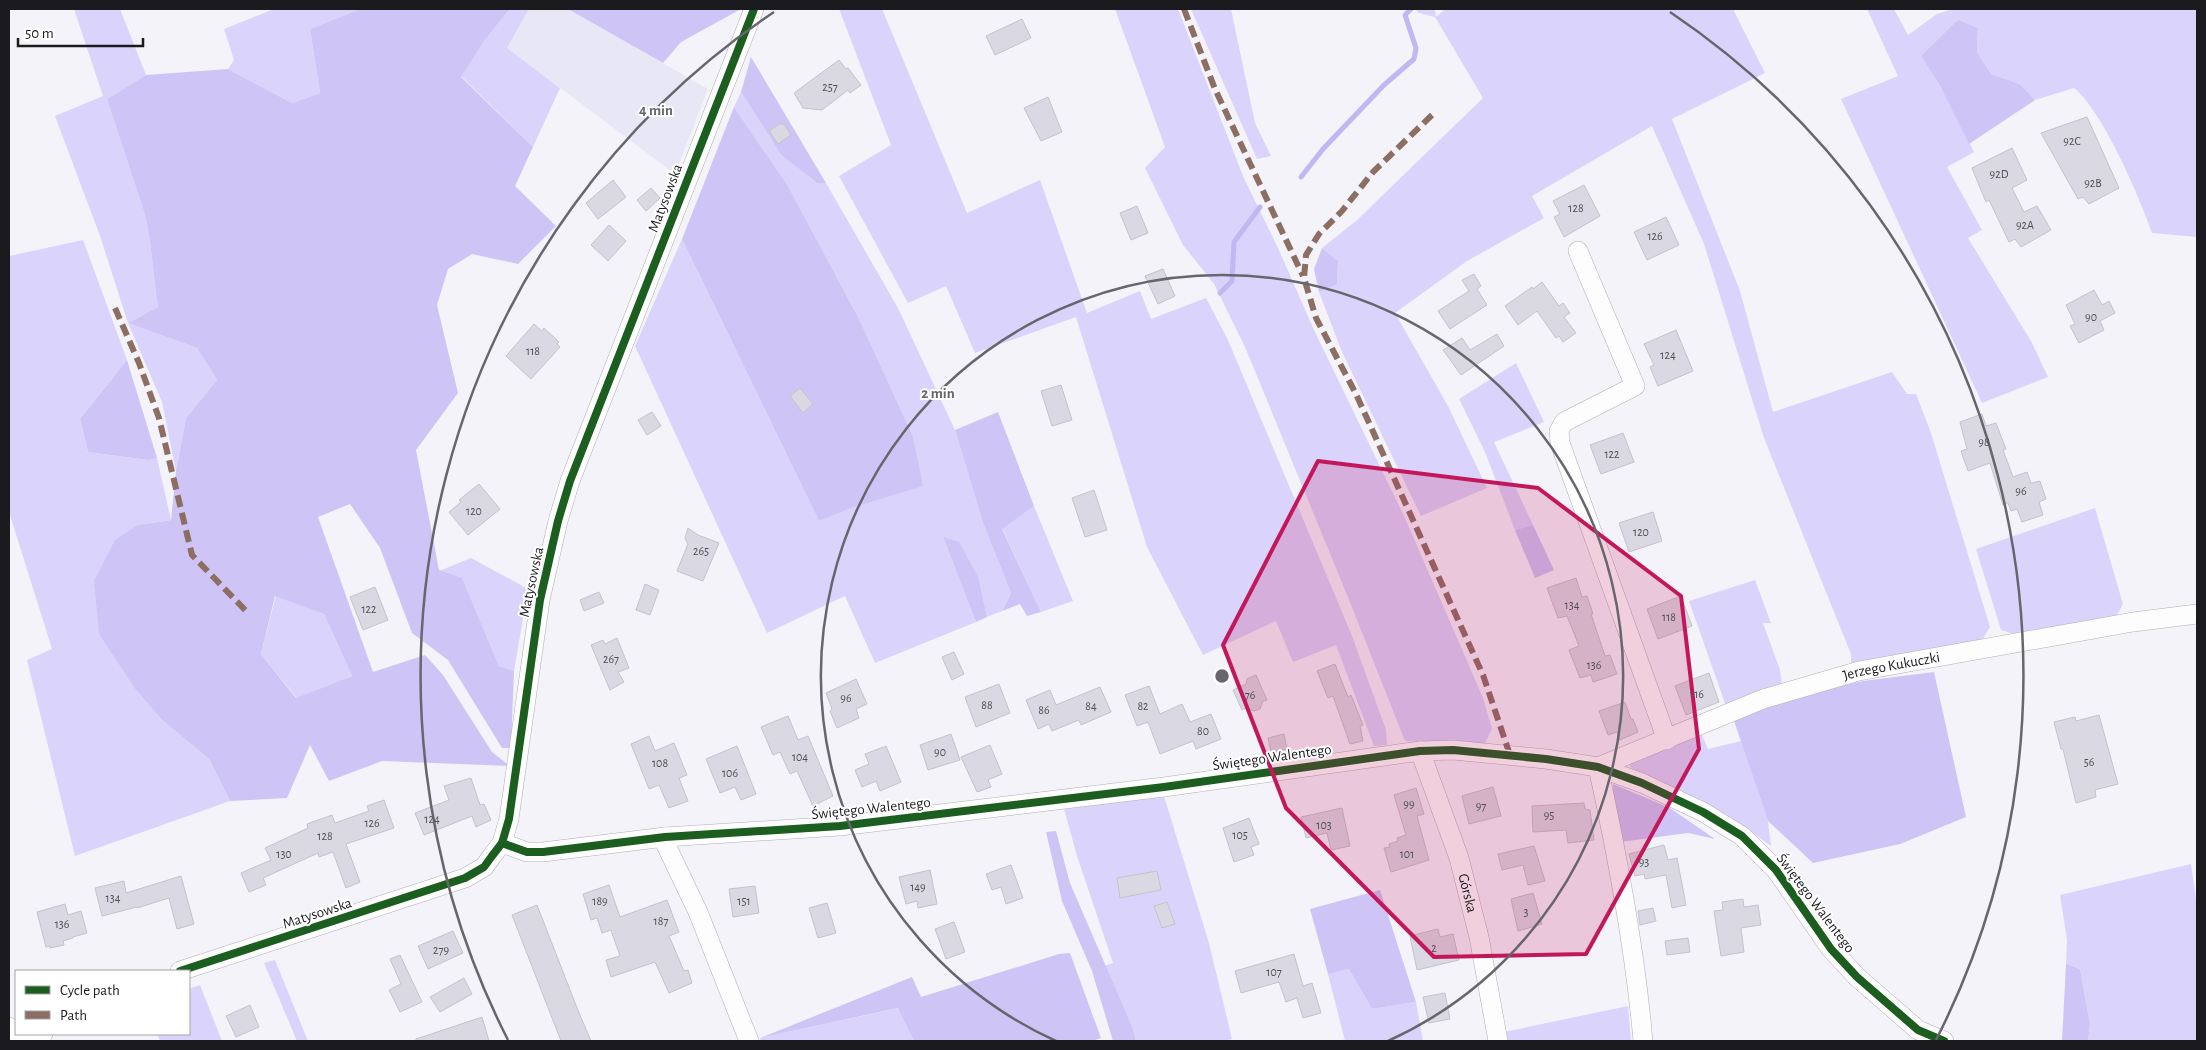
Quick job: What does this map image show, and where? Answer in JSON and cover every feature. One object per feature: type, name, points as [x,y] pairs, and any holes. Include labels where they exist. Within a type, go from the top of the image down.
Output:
[{"type":"street","name":"Matysowska","points":[[183,970],[465,878],[484,867],[502,843],[512,804],[540,600],[568,489],[588,431],[754,9]]},
{"type":"street","points":[[1578,251],[1635,386],[1564,422],[1559,431],[1560,443],[1667,740]]},
{"type":"street","name":"Jerzego Kukuczki","points":[[1598,767],[1763,699],[1859,671],[2133,622],[2197,614]]},
{"type":"street","name":"Świętego Walentego","points":[[502,843],[528,852],[544,852],[665,837],[840,826],[1164,787],[1420,750],[1462,750],[1546,759],[1598,767],[1642,783],[1703,812],[1742,836],[1776,870],[1801,908],[1857,977],[1917,1035],[1944,1041]]},
{"type":"street","name":"Górska","points":[[1420,750],[1459,858],[1479,937],[1498,1041]]},
{"type":"street","points":[[1598,767],[1621,874],[1639,995],[1643,1041]]},
{"type":"street","points":[[665,837],[666,846],[694,904],[749,1041]]},
{"type":"highlighted area","points":[[1318,461],[1538,488],[1681,596],[1699,749],[1586,954],[1434,957],[1286,808],[1223,645]]},
{"type":"shaded area","points":[[74,9],[120,9],[146,75],[107,99],[145,215],[158,307],[128,323],[100,236],[55,116],[103,96]]},
{"type":"shaded area","points":[[274,9],[360,9],[310,29],[320,93],[292,103],[228,69],[234,60],[224,29]]},
{"type":"shaded area","points":[[360,9],[515,9],[509,10],[484,41],[461,77],[533,147],[515,186],[556,226],[518,264],[472,254],[448,269],[437,305],[458,393],[416,450],[439,570],[462,578],[499,666],[514,671],[511,748],[502,748],[448,660],[412,633],[380,548],[350,504],[318,517],[373,672],[425,655],[443,675],[492,752],[510,766],[382,761],[329,781],[310,745],[287,798],[230,801],[209,759],[161,719],[136,690],[99,634],[94,581],[115,540],[138,525],[171,520],[176,471],[186,418],[217,380],[197,348],[128,323],[158,307],[145,215],[107,99],[146,75],[228,69],[292,103],[320,93],[310,29]],"holes":[[[275,596],[324,614],[352,676],[296,698],[261,654]]]},
{"type":"shaded area","points":[[529,9],[568,9],[708,89],[675,174],[507,48]]},
{"type":"shaded area","points":[[529,9],[507,48],[560,88],[533,147],[461,76],[484,41],[509,10]]},
{"type":"shaded area","points":[[568,9],[741,9],[681,42],[663,63]]},
{"type":"shaded area","points":[[839,9],[882,9],[967,213],[1040,180],[1087,313],[1140,291],[1151,319],[1206,298],[1228,340],[1352,636],[1386,730],[1387,745],[1374,746],[1336,645],[1293,662],[1276,621],[1203,655],[1147,547],[1076,317],[975,353],[946,286],[908,303],[839,176],[891,145]]},
{"type":"shaded area","points":[[1115,9],[1178,9],[1243,176],[1278,248],[1314,330],[1405,518],[1483,698],[1492,729],[1484,745],[1405,741],[1245,347],[1214,284],[1183,245],[1145,168],[1165,147]]},
{"type":"shaded area","points":[[1191,9],[1231,9],[1255,123],[1271,156],[1257,159]]},
{"type":"shaded area","points":[[1415,9],[1435,9],[1436,17],[1445,9],[1733,9],[1765,73],[1672,119],[1740,291],[1773,412],[1892,372],[1907,394],[1916,394],[1931,433],[1990,627],[1982,640],[1851,667],[1851,654],[1764,438],[1704,244],[1652,126],[1532,196],[1544,218],[1467,261],[1395,313],[1448,406],[1487,488],[1421,516],[1342,352],[1319,292],[1337,283],[1338,261],[1322,248],[1356,221],[1483,98],[1435,17],[1419,13]]},
{"type":"shaded area","points":[[1867,9],[1894,9],[1908,35],[1937,14],[1953,9],[2197,9],[2197,237],[2152,233],[2139,199],[2108,134],[2085,99],[2074,88],[2035,100],[2020,84],[1991,74],[1977,52],[1978,28],[1921,56],[1940,86],[1974,152],[1947,167],[1982,230],[1968,238],[2031,341],[2048,377],[1982,403],[1841,99],[1898,76]]},
{"type":"shaded area","points":[[1958,20],[1978,28],[1977,52],[1991,74],[2020,84],[2035,100],[1969,144],[1940,86],[1921,56]]},
{"type":"shaded area","points":[[751,57],[826,183],[817,183],[781,155],[741,92]]},
{"type":"shaded area","points":[[741,92],[781,155],[817,183],[826,183],[898,308],[955,430],[983,523],[1011,593],[1002,611],[987,617],[979,579],[943,537],[976,622],[875,663],[845,596],[767,633],[635,346],[682,239],[819,521],[857,506],[857,315],[788,186],[734,107]]},
{"type":"shaded area","points":[[734,107],[788,186],[857,315],[913,437],[923,486],[857,506],[819,521],[682,239]]},
{"type":"shaded area","points":[[83,240],[127,360],[80,419],[88,452],[148,460],[157,458],[171,520],[138,525],[136,690],[161,719],[209,759],[230,801],[75,856],[27,660],[52,649],[9,512],[9,256]]},
{"type":"shaded area","points":[[1322,248],[1338,261],[1337,284],[1319,292],[1314,269]]},
{"type":"shaded area","points":[[128,323],[197,348],[217,380],[186,418],[176,471],[162,402]]},
{"type":"shaded area","points":[[127,360],[157,458],[148,460],[88,452],[80,419]]},
{"type":"shaded area","points":[[1516,363],[1544,422],[1494,442],[1533,525],[1515,530],[1485,452],[1459,399]]},
{"type":"shaded area","points":[[998,412],[1034,506],[1002,529],[1041,612],[1027,616],[1020,604],[1002,611],[1011,593],[983,523],[955,430]]},
{"type":"shaded area","points":[[1034,506],[1073,601],[1041,612],[1002,528]]},
{"type":"shaded area","points":[[2095,508],[2123,604],[2116,617],[2018,635],[2001,630],[1976,549]]},
{"type":"shaded area","points":[[1533,525],[1554,570],[1535,578],[1515,530]]},
{"type":"shaded area","points":[[943,537],[959,542],[979,579],[987,617],[976,622]]},
{"type":"shaded area","points":[[471,558],[528,589],[514,671],[499,666],[462,579],[439,571]]},
{"type":"shaded area","points":[[1755,580],[1771,623],[1763,623],[1780,670],[1782,685],[1727,709],[1689,601]]},
{"type":"shaded area","points":[[276,595],[324,614],[352,676],[297,698],[261,654]]},
{"type":"shaded area","points":[[1934,672],[1966,817],[1900,844],[1813,863],[1768,821],[1734,721],[1784,700],[1863,681]]},
{"type":"shaded area","points":[[1701,733],[1708,749],[1741,741],[1768,821],[1771,846],[1726,814],[1658,783],[1630,767],[1630,761]]},
{"type":"shaded area","points":[[1613,784],[1670,808],[1715,839],[1688,833],[1620,842],[1613,798]]},
{"type":"shaded area","points":[[1164,796],[1209,943],[1232,1039],[1223,1041],[1136,1041],[1133,1029],[1104,966],[1113,963],[1077,856],[1064,809]]},
{"type":"shaded area","points":[[1056,831],[1070,883],[1133,1029],[1136,1041],[1113,1041],[1092,971],[1062,901],[1046,832]]},
{"type":"shaded area","points":[[2191,864],[2197,906],[2197,1041],[2088,1041],[2090,1024],[2080,969],[2066,964],[2067,940],[2060,895]]},
{"type":"shaded area","points":[[1380,890],[1416,1002],[1372,1009],[1349,969],[1328,974],[1310,909]]},
{"type":"shaded area","points":[[1070,953],[1101,1038],[1092,1041],[914,1041],[898,1008],[760,1038],[912,977],[921,997],[1059,954]]},
{"type":"shaded area","points":[[275,960],[308,1041],[297,1041],[264,963]]},
{"type":"shaded area","points":[[2066,964],[2080,969],[2090,1024],[2088,1041],[2062,1041]]},
{"type":"shaded area","points":[[1349,969],[1372,1009],[1416,1002],[1423,1041],[1345,1041],[1328,974]]},
{"type":"shaded area","points":[[200,985],[222,1041],[160,1041],[157,1035],[190,1035],[190,989]]},
{"type":"shaded area","points":[[1628,1006],[1631,1041],[1505,1041],[1504,1032]]},
{"type":"shaded area","points":[[899,1008],[914,1041],[761,1041],[760,1038]]},
{"type":"building","points":[[1022,19],[1031,38],[995,55],[986,36]]},
{"type":"building","points":[[839,60],[861,85],[850,93],[848,90],[822,110],[803,108],[794,93]]},
{"type":"building","points":[[1048,97],[1062,132],[1041,141],[1024,108]]},
{"type":"building","points":[[2087,117],[2119,188],[2089,204],[2083,197],[2078,199],[2041,133]]},
{"type":"building","points":[[779,124],[784,124],[791,135],[778,144],[769,131]]},
{"type":"building","points":[[2012,148],[2027,180],[2012,188],[2024,212],[2037,206],[2051,230],[2021,247],[2015,239],[2009,242],[1989,200],[1986,202],[1972,168]]},
{"type":"building","points":[[613,180],[626,197],[598,219],[586,203]]},
{"type":"building","points":[[1584,185],[1600,216],[1564,237],[1554,217],[1560,214],[1553,201]]},
{"type":"building","points":[[651,188],[660,198],[646,211],[637,200]]},
{"type":"building","points":[[1137,206],[1148,233],[1131,240],[1120,213]]},
{"type":"building","points":[[1666,217],[1679,245],[1647,260],[1634,232]]},
{"type":"building","points":[[609,225],[626,241],[608,261],[591,245]]},
{"type":"building","points":[[1163,269],[1175,296],[1158,304],[1145,276]]},
{"type":"building","points":[[1474,274],[1481,286],[1477,289],[1487,305],[1450,329],[1438,311],[1469,291],[1462,280]]},
{"type":"building","points":[[1542,282],[1559,306],[1563,303],[1570,313],[1564,317],[1576,333],[1563,342],[1559,336],[1556,338],[1537,311],[1518,325],[1505,306]]},
{"type":"building","points":[[2094,290],[2102,305],[2109,301],[2115,313],[2100,321],[2104,330],[2079,343],[2070,326],[2075,324],[2066,305]]},
{"type":"building","points":[[534,324],[542,331],[544,328],[559,342],[557,344],[560,347],[531,379],[506,356]]},
{"type":"building","points":[[1676,330],[1693,371],[1658,386],[1650,367],[1654,365],[1644,344]]},
{"type":"building","points":[[1497,334],[1504,346],[1461,375],[1443,350],[1462,338],[1470,350]]},
{"type":"building","points":[[1061,385],[1072,420],[1052,426],[1041,391]]},
{"type":"building","points":[[800,388],[813,404],[803,413],[790,396]]},
{"type":"building","points":[[652,412],[661,426],[647,435],[638,420]]},
{"type":"building","points":[[1982,414],[1986,426],[1996,423],[2006,449],[2003,450],[2013,477],[2027,472],[2031,483],[2040,481],[2046,499],[2039,502],[2043,515],[2022,522],[2017,509],[2011,511],[2008,503],[2003,505],[1990,463],[1968,471],[1961,451],[1967,449],[1960,422]]},
{"type":"building","points":[[1623,433],[1634,462],[1601,474],[1590,445]]},
{"type":"building","points":[[479,484],[500,509],[468,535],[449,512],[461,502],[459,500]]},
{"type":"building","points":[[1094,490],[1107,530],[1085,537],[1072,498]]},
{"type":"building","points":[[1653,512],[1662,541],[1629,552],[1619,523]]},
{"type":"building","points":[[688,528],[698,535],[719,543],[703,581],[677,571],[688,544],[685,538]]},
{"type":"building","points":[[1576,578],[1582,597],[1587,596],[1605,656],[1610,655],[1617,674],[1593,682],[1591,675],[1580,678],[1569,650],[1579,646],[1567,616],[1558,618],[1547,588]]},
{"type":"building","points":[[645,584],[659,590],[650,615],[636,610]]},
{"type":"building","points":[[375,587],[388,620],[363,630],[350,597]]},
{"type":"building","points":[[599,592],[604,603],[584,611],[580,600]]},
{"type":"building","points":[[1681,596],[1692,626],[1658,639],[1647,609]]},
{"type":"building","points":[[617,638],[629,668],[618,672],[624,682],[610,690],[591,645],[603,640],[605,644]]},
{"type":"building","points":[[954,652],[964,674],[952,680],[942,657]]},
{"type":"building","points":[[1335,664],[1348,697],[1351,695],[1363,725],[1360,726],[1363,741],[1350,744],[1333,696],[1328,698],[1317,671]]},
{"type":"building","points":[[1709,673],[1719,702],[1686,715],[1675,686]]},
{"type":"building","points":[[1256,675],[1267,700],[1263,701],[1260,709],[1254,711],[1246,708],[1242,710],[1233,690],[1246,684],[1247,679]]},
{"type":"building","points":[[856,679],[867,704],[856,709],[859,718],[837,728],[830,711],[832,709],[826,693]]},
{"type":"building","points":[[999,684],[1010,713],[976,727],[965,697]]},
{"type":"building","points":[[1149,686],[1160,714],[1182,704],[1190,722],[1211,714],[1221,739],[1196,749],[1193,741],[1160,754],[1148,722],[1137,726],[1125,695]]},
{"type":"building","points":[[1100,687],[1111,712],[1081,725],[1079,720],[1052,731],[1049,724],[1038,729],[1026,700],[1050,690],[1056,705]]},
{"type":"building","points":[[1625,702],[1638,732],[1620,740],[1617,732],[1608,735],[1599,711]]},
{"type":"building","points":[[2099,715],[2118,784],[2095,790],[2096,797],[2076,803],[2063,749],[2061,749],[2054,722],[2075,717],[2076,721]]},
{"type":"building","points":[[788,716],[798,740],[808,736],[833,796],[813,806],[797,771],[790,774],[780,752],[773,755],[761,727]]},
{"type":"building","points":[[951,734],[960,760],[928,770],[920,745]]},
{"type":"building","points":[[1284,734],[1287,749],[1271,752],[1268,738]]},
{"type":"building","points":[[649,736],[655,751],[674,743],[687,775],[679,778],[688,801],[669,808],[659,785],[649,789],[631,744]]},
{"type":"building","points":[[990,745],[1002,774],[988,780],[991,787],[977,792],[961,757]]},
{"type":"building","points":[[737,746],[756,794],[741,800],[735,787],[720,793],[706,759]]},
{"type":"building","points":[[886,746],[901,782],[880,791],[876,781],[862,787],[855,770],[869,764],[865,754]]},
{"type":"building","points":[[471,778],[480,805],[484,804],[491,820],[476,827],[472,816],[424,835],[415,813],[449,800],[444,786]]},
{"type":"building","points":[[1493,787],[1501,816],[1469,824],[1462,796]]},
{"type":"building","points":[[1416,788],[1424,814],[1417,816],[1429,860],[1391,872],[1384,848],[1390,847],[1389,844],[1398,841],[1397,838],[1406,835],[1394,795]]},
{"type":"building","points":[[384,800],[394,828],[346,844],[360,882],[346,888],[333,852],[319,857],[318,853],[263,878],[266,885],[249,892],[241,873],[271,860],[265,848],[308,828],[307,824],[332,815],[335,823],[369,811],[367,806]]},
{"type":"building","points":[[1584,803],[1585,809],[1590,810],[1594,840],[1568,843],[1566,830],[1533,832],[1532,806]]},
{"type":"building","points":[[1342,808],[1350,846],[1331,850],[1327,833],[1306,838],[1301,817]]},
{"type":"building","points":[[1249,818],[1259,844],[1251,847],[1254,855],[1234,862],[1223,828]]},
{"type":"building","points":[[1664,845],[1668,860],[1677,858],[1686,905],[1672,908],[1666,875],[1645,879],[1644,874],[1635,876],[1629,854]]},
{"type":"building","points":[[1534,846],[1545,881],[1528,885],[1523,865],[1502,870],[1498,854]]},
{"type":"building","points":[[1011,865],[1023,898],[1006,904],[1001,887],[992,890],[986,874]]},
{"type":"building","points":[[930,870],[937,904],[918,908],[917,901],[906,904],[899,877]]},
{"type":"building","points":[[1157,871],[1161,890],[1120,898],[1117,878]]},
{"type":"building","points":[[181,876],[194,924],[177,929],[169,898],[102,916],[95,888],[124,881],[126,893]]},
{"type":"building","points":[[609,885],[620,917],[667,900],[679,932],[669,936],[684,971],[688,970],[692,983],[669,993],[655,962],[611,977],[606,960],[620,956],[611,930],[602,933],[597,918],[591,920],[583,894]]},
{"type":"building","points":[[755,886],[759,913],[733,917],[729,889]]},
{"type":"building","points":[[1533,893],[1542,924],[1518,931],[1511,899]]},
{"type":"building","points":[[1743,899],[1744,907],[1758,905],[1761,925],[1741,928],[1744,952],[1721,956],[1714,911],[1723,910],[1722,902]]},
{"type":"building","points":[[1167,902],[1175,924],[1162,928],[1154,906]]},
{"type":"building","points":[[827,903],[836,933],[818,938],[809,908]]},
{"type":"building","points":[[65,904],[68,915],[81,911],[87,933],[63,941],[64,945],[46,947],[37,912]]},
{"type":"building","points":[[537,905],[591,1041],[561,1041],[512,915]]},
{"type":"building","points":[[1653,908],[1656,921],[1640,925],[1638,911]]},
{"type":"building","points":[[954,922],[965,952],[946,959],[935,929]]},
{"type":"building","points":[[1438,929],[1440,937],[1453,934],[1459,960],[1417,970],[1410,936]]},
{"type":"building","points":[[453,931],[463,953],[428,969],[418,946]]},
{"type":"building","points":[[1688,938],[1690,952],[1667,955],[1665,941]]},
{"type":"building","points":[[1294,954],[1303,986],[1312,983],[1321,1013],[1303,1018],[1297,998],[1286,1002],[1279,982],[1241,993],[1235,971]]},
{"type":"building","points":[[400,955],[422,1002],[400,1012],[389,990],[401,984],[390,959]]},
{"type":"building","points":[[464,978],[472,994],[440,1012],[430,997]]},
{"type":"building","points":[[1445,993],[1450,1019],[1429,1023],[1423,997]]},
{"type":"building","points":[[250,1005],[259,1027],[236,1037],[226,1016]]},
{"type":"building","points":[[482,1017],[489,1041],[416,1041],[416,1039]]},
{"type":"waterway","points":[[1301,177],[1323,149],[1384,85],[1414,59],[1416,48],[1405,15],[1411,9]]},
{"type":"waterway","points":[[1220,293],[1232,281],[1234,242],[1260,207]]},
{"type":"marked path","points":[[1184,9],[1215,89],[1303,276]]},
{"type":"marked path","points":[[1432,115],[1373,172],[1342,211],[1319,234],[1306,255],[1304,278],[1316,318],[1356,394],[1483,675],[1510,755]]},
{"type":"marked path","points":[[115,308],[139,363],[159,418],[192,555],[249,614]]},
{"type":"cycle path","points":[[183,970],[465,878],[484,867],[502,843],[509,819],[540,600],[558,521],[570,481],[754,9]]},
{"type":"cycle path","points":[[502,843],[527,852],[543,852],[665,837],[840,826],[1164,787],[1420,751],[1453,750],[1546,759],[1598,767],[1642,783],[1703,812],[1742,836],[1776,870],[1831,949],[1857,977],[1918,1030],[1944,1041]]}]
